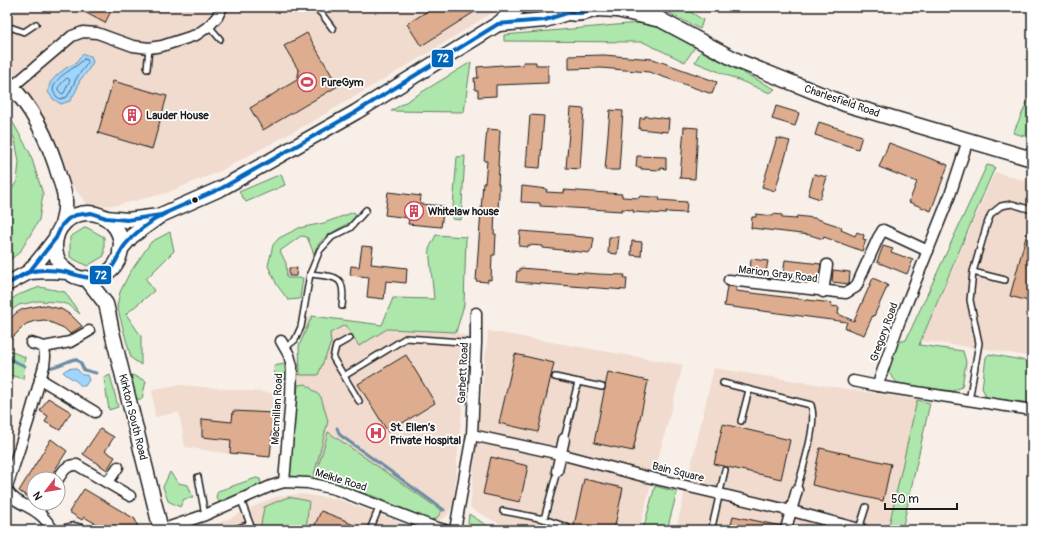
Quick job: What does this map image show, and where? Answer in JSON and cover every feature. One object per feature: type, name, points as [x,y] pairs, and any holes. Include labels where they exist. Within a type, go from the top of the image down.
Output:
[{"type":"street","points":[[84,213],[71,196],[57,169],[34,117],[10,84],[72,36],[84,32],[97,34],[133,46],[149,48],[162,46],[196,34],[209,26],[217,17],[222,7]]},
{"type":"street","points":[[120,250],[132,236],[161,215],[222,188],[356,112],[498,24],[519,7]]},
{"type":"street","name":"Charlesfield Road","points":[[645,7],[661,20],[738,61],[845,104],[1032,159]]},
{"type":"street","name":"Charlesfield Road","points":[[498,24],[545,20],[563,10],[581,13],[598,8],[617,10],[661,20]]},
{"type":"street","name":"Gregory Road","points":[[878,386],[899,323],[950,195],[968,140]]},
{"type":"street","points":[[7,284],[29,272],[56,238],[62,225],[65,214],[65,200],[57,169]]},
{"type":"street","points":[[62,225],[68,219],[84,213],[91,213],[106,218],[127,220],[161,215]]},
{"type":"street","points":[[56,238],[55,248],[61,266],[77,277],[98,277],[114,266],[120,250],[118,232],[113,224],[106,218]]},
{"type":"street","name":"Marion Gray Road","points":[[729,280],[846,294],[856,287],[875,244],[883,230],[928,251]]},
{"type":"street","name":"Marion Gray Road","points":[[823,292],[827,265]]},
{"type":"street","points":[[29,272],[49,270],[68,272]]},
{"type":"street","name":"Kirkton South Road","points":[[107,272],[106,304],[161,530]]},
{"type":"street","name":"Kirkton South Road","points":[[86,278],[106,304]]},
{"type":"street","name":"Garbett Road","points":[[456,530],[472,434],[476,313]]},
{"type":"street","points":[[32,343],[44,347],[70,342],[88,331]]},
{"type":"street","name":"Macmillan Road","points":[[283,345],[289,355],[292,366],[284,482]]},
{"type":"street","points":[[44,347],[45,357],[40,379],[28,422],[7,483],[7,488],[9,494],[14,498],[38,512],[53,530]]},
{"type":"street","points":[[40,379],[95,412]]},
{"type":"street","points":[[853,381],[1032,410]]},
{"type":"street","name":"Bain Square","points":[[472,434],[560,454],[861,529]]},
{"type":"street","points":[[557,471],[564,439]]},
{"type":"street","points":[[63,471],[69,465],[77,465],[130,496]]},
{"type":"street","points":[[108,482],[118,467]]},
{"type":"street","name":"Meikle Road","points":[[161,530],[205,515],[271,486],[284,482],[308,483],[335,489],[445,530]]},
{"type":"street","points":[[787,527],[797,490]]},
{"type":"street","points":[[65,530],[74,528],[81,530]]},
{"type":"lane","points":[[313,7],[321,14],[333,29]]},
{"type":"lane","points":[[7,26],[24,32],[36,24]]},
{"type":"lane","points":[[209,26],[220,39]]},
{"type":"lane","points":[[147,69],[149,48]]},
{"type":"lane","points":[[969,401],[979,343],[970,300],[973,272],[987,224],[992,214],[1001,206],[1012,204],[1032,210]]},
{"type":"lane","points":[[283,345],[295,340],[301,327],[310,274],[320,250],[332,237],[350,228],[366,210]]},
{"type":"lane","points":[[973,272],[1006,280]]},
{"type":"lane","points":[[310,274],[338,279],[342,286],[342,306]]},
{"type":"lane","points":[[350,338],[336,346],[333,358],[360,401]]},
{"type":"lane","points":[[344,376],[406,338],[476,343]]},
{"type":"lane","points":[[555,377],[602,387]]},
{"type":"lane","points":[[564,439],[578,382]]},
{"type":"lane","points":[[723,383],[810,405],[813,412],[811,432],[797,490]]},
{"type":"lane","points":[[741,421],[749,390]]},
{"type":"lane","points":[[712,527],[725,470]]},
{"type":"lane","points":[[544,519],[557,471]]},
{"type":"lane","points":[[198,477],[205,515]]},
{"type":"lane","points":[[232,530],[250,527],[241,500]]},
{"type":"lane","points":[[370,530],[380,506]]},
{"type":"lane","points":[[861,529],[866,507]]},
{"type":"lane","points":[[503,511],[544,519],[567,527]]},
{"type":"shaded area","points":[[7,7],[501,7],[433,50],[315,120],[218,172],[166,193],[118,205],[89,206],[69,182],[36,114],[13,72],[7,68]]},
{"type":"shaded area","points":[[995,172],[1032,183],[1032,357],[987,349],[921,341]]},
{"type":"shaded area","name":"St. Ellen’s Private Hospital","points":[[306,316],[382,326],[387,329],[456,332],[469,337],[453,505],[447,516],[434,523],[289,478],[296,373]]},
{"type":"shaded area","points":[[488,331],[683,365],[639,530],[511,530],[470,508]]},
{"type":"shaded area","points":[[714,368],[924,401],[895,530],[676,530]]},
{"type":"shaded area","points":[[181,385],[273,393],[274,413],[271,457],[229,454],[185,447],[179,412],[155,417],[152,389]]},
{"type":"shaded area","points":[[301,494],[340,500],[417,530],[202,530],[276,497]]},
{"type":"green space","points":[[657,7],[683,7],[703,20],[700,29]]},
{"type":"green space","points":[[639,23],[655,24],[695,47],[685,62],[643,42],[504,41],[504,35]]},
{"type":"green space","points":[[701,51],[775,89],[770,93],[695,62]]},
{"type":"green space","points":[[471,62],[464,112],[391,111]]},
{"type":"green space","points":[[1032,92],[1032,138],[1013,133]]},
{"type":"green space","points":[[7,112],[30,153],[43,194],[39,220],[20,252],[7,262],[7,197],[17,181],[19,162],[15,140],[7,125]]},
{"type":"green space","points":[[465,156],[461,220],[452,219],[457,157]]},
{"type":"green space","points":[[987,165],[995,167],[919,345],[963,351],[966,362],[962,387],[953,391],[899,385],[888,372],[887,358],[892,344],[906,340]]},
{"type":"green space","points":[[281,174],[285,185],[246,202],[239,192]]},
{"type":"green space","points":[[354,212],[357,217],[322,240],[317,246],[314,254],[307,237],[301,236],[280,251],[286,263],[287,278],[303,278],[300,299],[288,300],[277,285],[268,266],[273,245],[279,238],[299,228],[324,223]]},
{"type":"green space","points":[[86,227],[104,237],[104,256],[87,266],[70,257],[70,237]]},
{"type":"green space","points":[[170,232],[174,251],[146,279],[154,291],[126,314],[141,336],[141,365],[131,358],[117,306],[120,292],[129,274],[151,242]]},
{"type":"green space","points":[[436,235],[466,237],[464,305],[456,332],[387,329],[359,346],[345,325],[330,333],[331,343],[318,375],[300,375],[299,346],[312,316],[382,325],[393,298],[434,299],[429,249]]},
{"type":"green space","points":[[40,287],[65,292],[80,314],[69,305],[58,302],[38,301],[19,305],[7,313],[7,302],[18,295]]},
{"type":"green space","points":[[7,350],[25,357],[23,379],[7,374]]},
{"type":"green space","points":[[989,354],[1032,362],[1032,403],[987,398],[982,388],[986,357]]},
{"type":"green space","points":[[284,364],[287,378],[276,384],[274,366]]},
{"type":"green space","points":[[110,375],[118,407],[109,410],[104,378]]},
{"type":"green space","points":[[132,375],[146,381],[142,399],[134,399],[129,379]]},
{"type":"green space","points":[[306,384],[321,397],[328,421],[313,479],[288,476],[298,385]]},
{"type":"green space","points":[[917,400],[930,403],[902,530],[888,530]]},
{"type":"green space","points":[[328,432],[442,511],[436,519],[430,520],[373,496],[315,478]]},
{"type":"green space","points":[[170,472],[178,483],[188,485],[193,498],[184,499],[180,507],[168,501],[163,487]]},
{"type":"green space","points":[[256,478],[260,479],[261,484],[220,503],[216,497],[218,491]]},
{"type":"green space","points":[[655,486],[677,492],[667,530],[643,530]]},
{"type":"green space","points":[[288,497],[309,501],[306,530],[260,530],[264,507]]},
{"type":"green space","points":[[469,514],[494,530],[478,530],[468,523]]},
{"type":"water","points":[[83,54],[91,56],[93,62],[80,80],[70,101],[61,104],[53,99],[48,92],[50,83],[66,68],[76,63]]},
{"type":"water","points":[[74,368],[82,375],[87,375],[89,380],[85,386],[81,386],[63,372],[67,369]]},
{"type":"building","points":[[75,7],[113,7],[105,23]]},
{"type":"building","points":[[434,7],[482,7],[421,46],[407,24]]},
{"type":"building","points":[[307,33],[338,86],[263,130],[250,108],[297,80],[299,71],[284,46]]},
{"type":"building","points":[[604,55],[653,59],[717,82],[712,94],[649,72],[601,68],[569,69],[569,56]]},
{"type":"building","points":[[523,62],[536,62],[536,65],[548,65],[548,83],[496,85],[496,96],[478,97],[478,90],[475,90],[474,78],[478,78],[477,67],[523,65]]},
{"type":"building","name":"Lauder House","points":[[113,81],[167,96],[152,149],[98,133]]},
{"type":"building","points":[[776,106],[799,113],[795,126],[772,119]]},
{"type":"building","points":[[571,108],[584,109],[580,169],[566,168]]},
{"type":"building","points":[[610,110],[623,111],[619,170],[605,170]]},
{"type":"building","points":[[530,115],[544,116],[540,168],[526,167]]},
{"type":"building","points":[[645,116],[669,119],[668,132],[639,129],[640,118],[645,118]]},
{"type":"building","points":[[819,122],[862,136],[858,149],[815,135]]},
{"type":"building","points":[[684,127],[698,128],[695,179],[680,178]]},
{"type":"building","points":[[487,129],[500,130],[498,166],[499,193],[498,209],[495,209],[494,234],[496,234],[495,255],[492,255],[491,280],[488,279],[488,282],[476,281],[483,183],[485,183],[487,161],[484,161]]},
{"type":"building","points":[[777,138],[790,141],[775,191],[762,187]]},
{"type":"building","points":[[889,143],[948,165],[931,211],[909,202],[917,182],[879,167]]},
{"type":"building","points":[[637,156],[666,157],[666,169],[641,169],[641,167],[636,167]]},
{"type":"building","points":[[814,174],[827,177],[820,199],[808,195]]},
{"type":"building","points":[[522,186],[547,189],[546,192],[564,193],[564,190],[622,194],[622,197],[660,197],[659,200],[687,202],[686,213],[666,212],[666,214],[633,212],[633,210],[622,209],[622,211],[540,206],[540,203],[521,202]]},
{"type":"building","name":"Whitelaw house","points":[[388,192],[421,196],[420,204],[444,206],[441,227],[408,224],[409,218],[385,215]]},
{"type":"building","points":[[756,214],[773,216],[773,214],[782,215],[782,218],[796,219],[797,216],[814,218],[842,227],[841,230],[855,236],[857,232],[864,235],[863,239],[866,240],[862,251],[824,237],[823,239],[810,235],[751,228],[752,217],[756,217]]},
{"type":"building","points":[[1030,222],[1032,222],[1032,302],[1010,296]]},
{"type":"building","points":[[520,231],[594,238],[592,250],[590,250],[590,253],[543,248],[543,246],[519,246]]},
{"type":"building","points":[[609,237],[619,237],[617,254],[608,253]]},
{"type":"building","points":[[632,241],[642,242],[641,256],[631,255]]},
{"type":"building","points":[[362,246],[373,247],[371,264],[407,268],[406,283],[386,281],[384,299],[367,297],[369,277],[350,275],[351,266],[359,267]]},
{"type":"building","points":[[883,246],[893,249],[891,252],[913,260],[907,274],[877,262]]},
{"type":"building","points":[[751,259],[768,261],[766,272],[750,270]]},
{"type":"building","points":[[785,260],[821,264],[819,277],[814,277],[814,279],[783,276]]},
{"type":"building","points":[[289,268],[297,268],[296,276],[289,276]]},
{"type":"building","points":[[520,268],[625,275],[624,278],[627,278],[626,290],[516,282],[517,271],[520,271]]},
{"type":"building","points":[[833,270],[850,272],[849,284],[832,282]]},
{"type":"building","points":[[873,278],[888,285],[864,335],[845,328],[847,322],[724,306],[727,286],[736,287],[736,291],[832,303],[831,306],[839,307],[838,314],[854,321]]},
{"type":"building","points":[[43,305],[61,309],[71,315],[82,326],[70,334],[64,328],[45,320],[35,321],[26,324],[7,343],[7,322],[16,313],[23,309]]},
{"type":"building","points":[[515,354],[554,363],[538,432],[499,423]]},
{"type":"building","points":[[406,355],[435,403],[388,432],[358,384]]},
{"type":"building","points":[[608,372],[648,381],[633,451],[594,443]]},
{"type":"building","points":[[48,398],[71,412],[60,430],[45,422],[48,416],[40,411]]},
{"type":"building","points":[[233,411],[274,413],[270,457],[230,453],[231,440],[202,437],[202,419],[232,422]]},
{"type":"building","points":[[723,424],[790,440],[781,479],[714,464]]},
{"type":"building","points":[[100,429],[114,437],[105,451],[115,457],[107,470],[83,454]]},
{"type":"building","points":[[51,439],[67,451],[54,471],[31,471]]},
{"type":"building","points":[[820,448],[891,464],[883,501],[812,485]]},
{"type":"building","points":[[491,457],[528,466],[520,502],[483,494]]},
{"type":"building","points":[[584,479],[623,488],[614,530],[573,530]]},
{"type":"building","points":[[26,480],[26,496],[19,491]]},
{"type":"building","points":[[84,489],[135,519],[139,530],[107,530],[84,517],[82,520],[69,512]]},
{"type":"building","points":[[321,511],[365,530],[323,530],[314,527]]},
{"type":"building","points":[[733,516],[781,526],[782,530],[730,530]]},
{"type":"waterway","points":[[7,358],[25,366]]},
{"type":"waterway","points":[[48,368],[55,367],[75,359],[80,362],[84,370],[96,373]]},
{"type":"waterway","points":[[337,428],[340,435],[444,510]]},
{"type":"waterway","points":[[468,527],[471,530]]},
{"type":"transit line","name":"72","points":[[7,284],[29,272],[56,238],[62,225],[68,219],[76,215],[91,213],[106,218],[127,220],[161,215],[222,188],[356,112],[498,24],[545,20],[567,13],[581,13],[601,7]]},
{"type":"transit line","name":"72","points":[[13,281],[27,273],[38,270],[62,271],[84,277],[96,277],[101,275],[110,269],[122,249],[134,235],[149,223],[166,213]]},
{"type":"place","name":"PureGym","points":[[307,82]]},
{"type":"place","name":"Lauder House","points":[[132,115]]},
{"type":"place","name":"Whitelaw house","points":[[414,211]]},
{"type":"place","name":"St. Ellen’s Private Hospital","points":[[376,433]]}]
